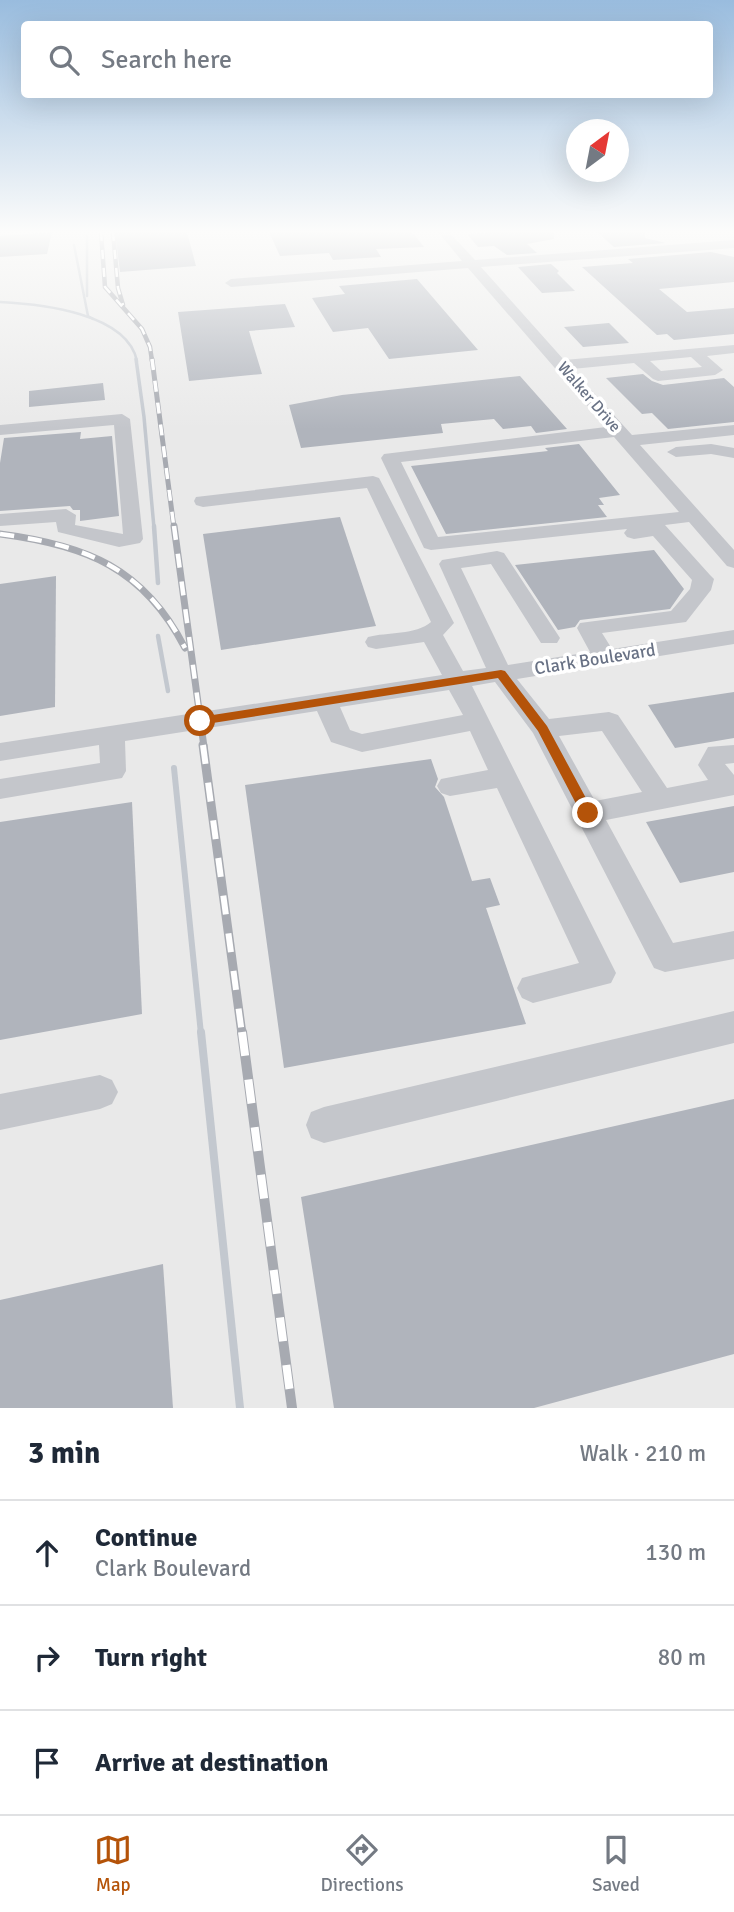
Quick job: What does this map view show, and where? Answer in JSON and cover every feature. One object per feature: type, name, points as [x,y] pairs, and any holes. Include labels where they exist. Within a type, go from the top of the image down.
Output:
[{"type":"street","name":"Walker Drive","points":[[502,298],[734,562]]},
{"type":"street","points":[[561,365],[734,349]]},
{"type":"street","points":[[637,358],[658,376],[733,370],[710,351]]},
{"type":"street","points":[[694,352],[722,372]]},
{"type":"street","points":[[0,430],[122,419],[133,539],[119,541],[65,527],[66,515],[0,520]]},
{"type":"street","points":[[697,520],[431,544],[390,458],[656,432],[734,430]]},
{"type":"street","points":[[640,455],[711,449],[734,453]]},
{"type":"street","points":[[203,501],[373,482],[443,623],[431,634],[376,642]]},
{"type":"street","points":[[535,547],[658,529],[697,520]]},
{"type":"street","points":[[605,657],[588,628],[678,617],[700,590],[703,579],[658,529]]},
{"type":"street","points":[[549,638],[497,557],[449,564],[501,674],[543,729],[665,958],[734,945]]},
{"type":"street","points":[[431,634],[478,721],[600,973],[533,988]]},
{"type":"street","name":"Clark Boulevard","points":[[0,752],[734,637]]},
{"type":"street","points":[[326,702],[340,736],[362,743],[478,721]]},
{"type":"street","points":[[543,729],[609,721],[660,799]]},
{"type":"street","points":[[0,789],[113,771],[113,734]]},
{"type":"street","points":[[731,786],[710,765],[717,754],[734,754]]},
{"type":"street","points":[[450,786],[505,777]]},
{"type":"street","points":[[588,813],[731,786]]},
{"type":"street","points":[[324,1125],[734,1027]]},
{"type":"street","points":[[0,1112],[100,1092]]},
{"type":"shaded area","points":[[0,298],[734,298],[734,1408],[0,1408]]},
{"type":"building","points":[[312,298],[433,298],[478,350],[389,359],[368,328],[333,332]]},
{"type":"building","points":[[616,298],[670,298],[687,312],[734,308],[734,334],[674,340],[667,334],[657,335]]},
{"type":"building","points":[[285,304],[295,327],[249,331],[262,374],[189,381],[178,312]]},
{"type":"building","points":[[609,323],[629,343],[583,347],[564,327]]},
{"type":"building","points":[[643,374],[663,385],[724,378],[734,387],[734,422],[668,429],[652,413],[642,414],[606,378]]},
{"type":"building","points":[[520,376],[567,429],[536,433],[531,426],[503,429],[494,419],[441,424],[443,433],[301,448],[289,405],[342,395]]},
{"type":"building","points":[[103,383],[105,400],[29,407],[29,391]]},
{"type":"building","points":[[81,432],[80,439],[112,436],[119,516],[80,521],[80,510],[73,510],[70,506],[0,511],[0,463],[4,438]]},
{"type":"building","points":[[579,444],[620,495],[599,498],[604,505],[598,505],[607,517],[446,534],[411,466],[548,451],[545,448]]},
{"type":"building","points":[[340,517],[376,626],[221,650],[203,534]]},
{"type":"building","points":[[654,550],[684,589],[670,609],[580,620],[575,627],[558,630],[515,565]]},
{"type":"building","points":[[56,576],[55,707],[0,716],[0,584]]},
{"type":"building","points":[[734,692],[734,738],[675,748],[648,705]]},
{"type":"building","points":[[431,759],[438,779],[435,787],[444,797],[472,881],[490,878],[500,905],[486,908],[526,1024],[284,1068],[245,785]]},
{"type":"building","points":[[132,802],[142,1014],[0,1040],[0,822]]},
{"type":"building","points":[[734,806],[734,872],[680,883],[646,822]]},
{"type":"building","points":[[734,1099],[734,1354],[534,1408],[334,1408],[301,1197]]},
{"type":"building","points":[[163,1264],[173,1408],[0,1408],[0,1300]]},
{"type":"waterway","points":[[84,298],[88,316],[93,319]]},
{"type":"waterway","points":[[0,302],[59,309],[100,322],[117,332],[130,345],[137,361]]},
{"type":"waterway","points":[[136,359],[154,528]]},
{"type":"waterway","points":[[154,526],[158,583]]},
{"type":"waterway","points":[[158,636],[168,691]]},
{"type":"waterway","points":[[174,768],[201,1034]]},
{"type":"waterway","points":[[201,1032],[240,1408]]},
{"type":"railway","points":[[114,298],[142,329],[150,347],[152,361]]},
{"type":"railway","points":[[121,298],[123,305]]},
{"type":"railway","points":[[152,359],[174,528]]},
{"type":"railway","points":[[174,526],[204,747]]},
{"type":"railway","points":[[0,534],[59,545],[109,565],[151,598],[185,648]]},
{"type":"railway","points":[[203,745],[242,1034]]},
{"type":"railway","points":[[242,1032],[292,1408]]},
{"type":"route","points":[[200,721],[501,674],[543,729],[588,813]]}]
